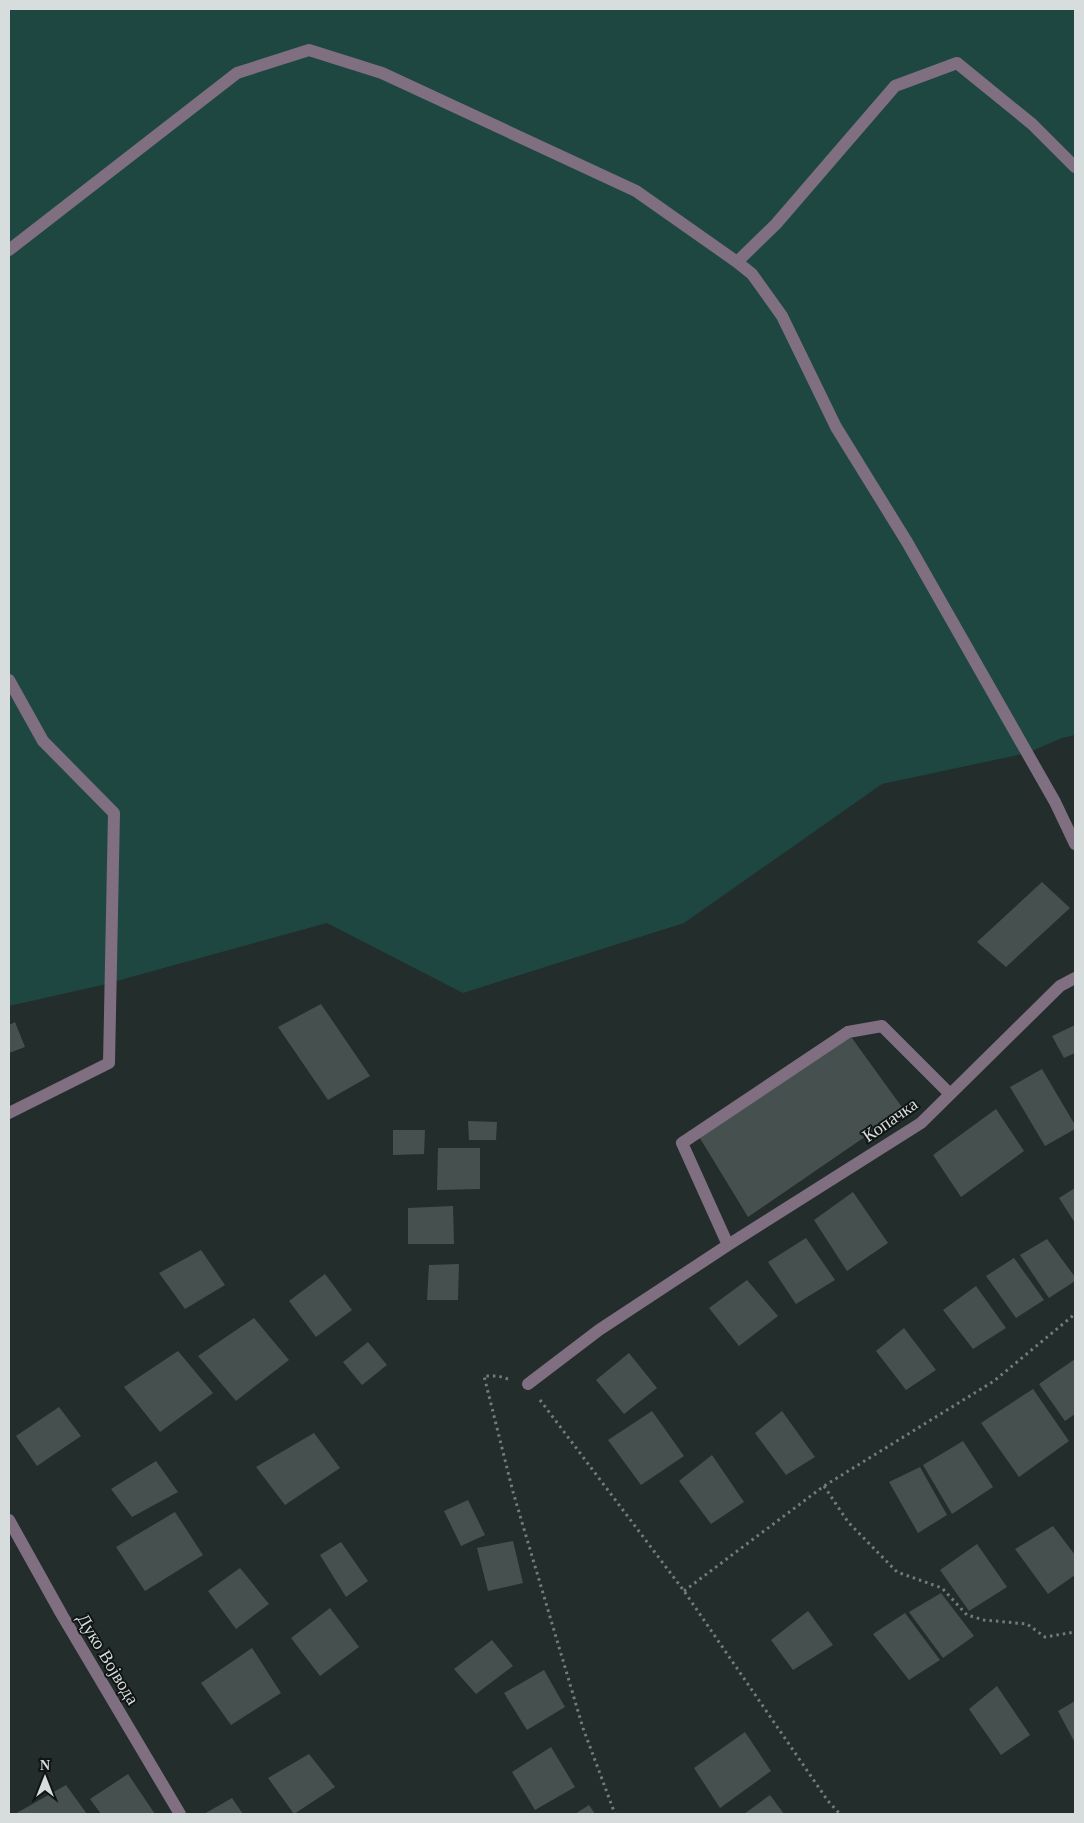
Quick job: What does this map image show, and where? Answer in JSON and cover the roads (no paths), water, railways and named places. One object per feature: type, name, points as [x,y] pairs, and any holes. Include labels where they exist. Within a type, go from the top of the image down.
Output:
[{"type":"street","points":[[9,250],[237,73],[309,50],[382,73],[636,191],[752,274],[782,316],[836,427],[907,542],[1055,802],[1075,844]]},
{"type":"street","points":[[737,262],[776,224],[895,86],[957,62],[1032,124],[1075,166]]},
{"type":"street","points":[[9,680],[43,741],[114,813],[109,1063],[9,1113]]},
{"type":"street","name":"Копачка","points":[[528,1384],[599,1330],[728,1245],[921,1123],[1060,986],[1075,978]]},
{"type":"street","points":[[728,1245],[682,1143],[759,1090],[848,1032],[882,1026],[950,1094]]},
{"type":"street","name":"Дуко Војвода","points":[[9,1520],[62,1615],[180,1814]]}]
